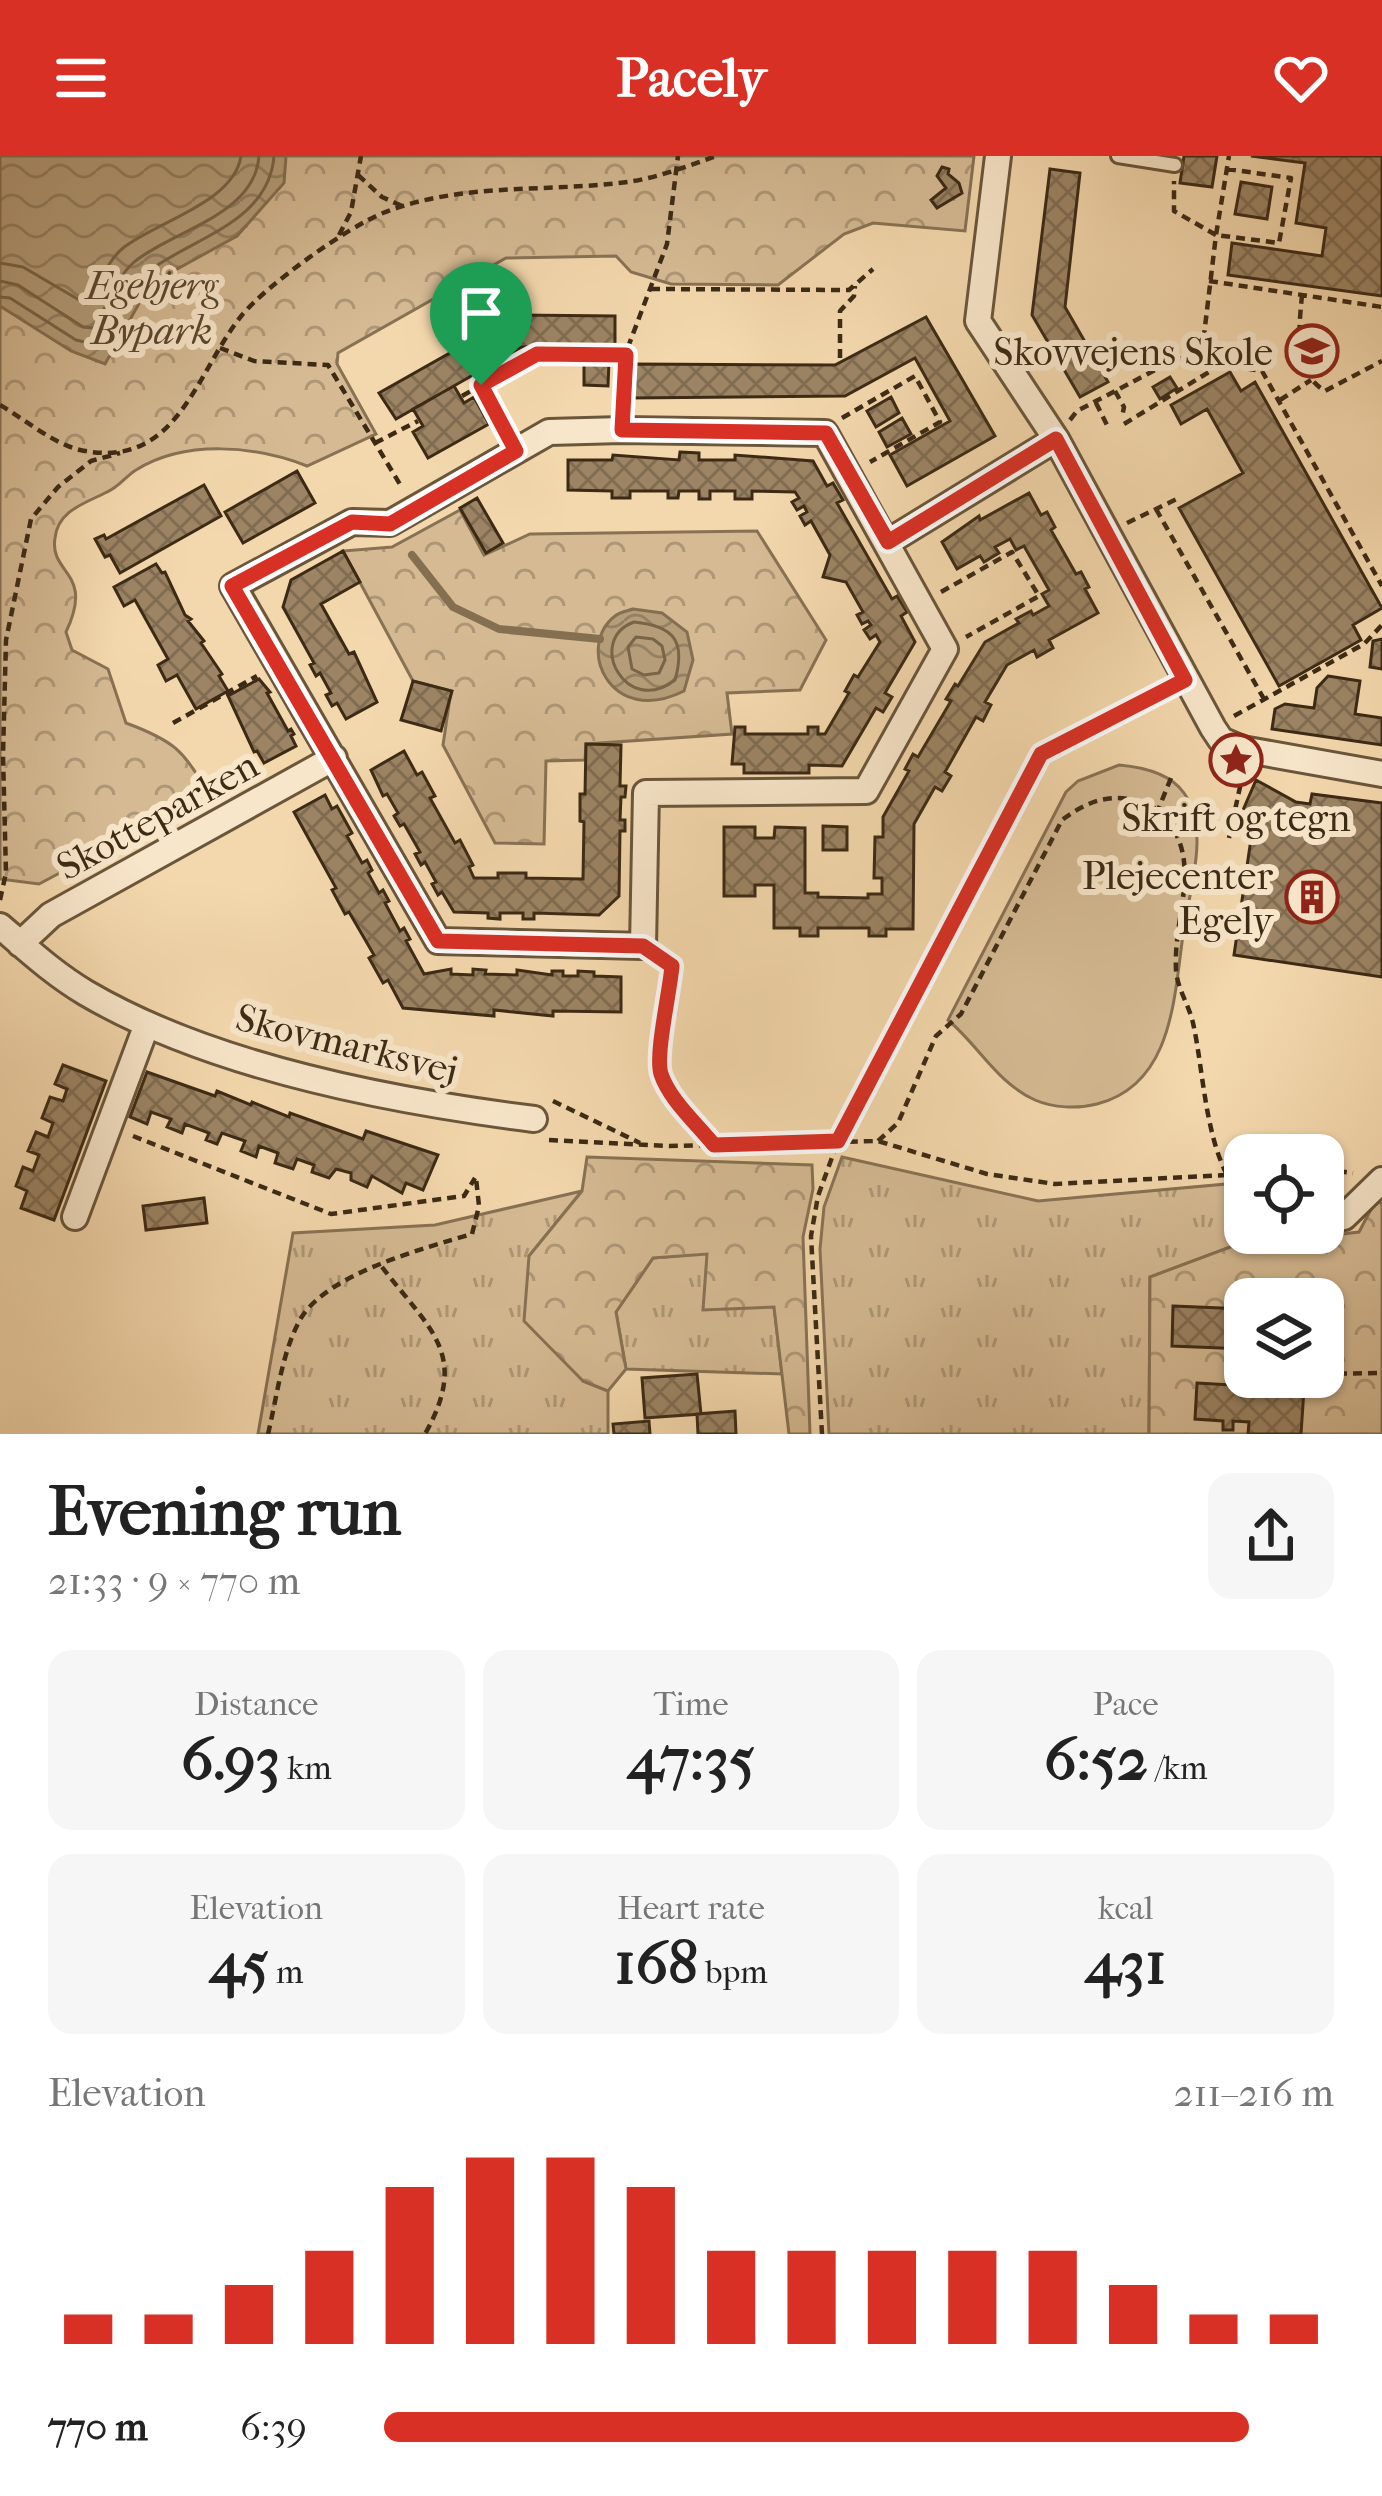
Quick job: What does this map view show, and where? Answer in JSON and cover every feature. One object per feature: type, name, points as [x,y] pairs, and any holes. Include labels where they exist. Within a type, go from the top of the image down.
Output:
[{"type":"street","points":[[998,156],[978,321],[1056,439],[1213,728],[1222,740],[1248,750],[1382,774]]},
{"type":"street","points":[[549,432],[826,433],[945,649],[866,791],[646,793],[643,946],[438,941],[232,586],[352,522],[390,524],[549,432]]},
{"type":"street","points":[[888,542],[1056,439]]},
{"type":"street","name":"Skotteparken","points":[[20,944],[51,915],[334,758]]},
{"type":"street","name":"Skovmarksvej","points":[[0,926],[87,994],[147,1024],[271,1067],[435,1107],[535,1107]]},
{"type":"street","points":[[75,1217],[147,1024]]},
{"type":"street","points":[[1344,1217],[1382,1180]]},
{"type":"lane","points":[[1118,156],[1175,165]]},
{"type":"path","points":[[339,235],[351,212],[361,156]]},
{"type":"path","points":[[622,430],[626,355],[668,244],[678,156]]},
{"type":"path","points":[[0,900],[6,873],[6,640],[32,519],[58,487],[91,461],[164,433],[190,402],[244,312],[339,235],[403,207],[463,193],[623,183],[716,156]]},
{"type":"path","points":[[1115,391],[1124,406],[1123,420],[1208,372],[1201,360],[1229,156]]},
{"type":"path","points":[[1175,165],[1174,211],[1216,235],[1279,243],[1291,178],[1227,169]]},
{"type":"path","points":[[358,175],[382,197],[403,207]]},
{"type":"path","points":[[651,289],[825,291],[855,286],[873,269]]},
{"type":"path","points":[[1210,281],[1382,307]]},
{"type":"path","points":[[840,358],[840,311],[854,296],[855,286]]},
{"type":"path","points":[[1302,295],[1301,355],[1311,380],[1325,392],[1382,361]]},
{"type":"path","points":[[220,348],[267,363],[328,365],[415,509]]},
{"type":"path","points":[[462,396],[537,354],[626,355]]},
{"type":"path","points":[[1056,439],[1076,411],[1178,358],[1262,371],[1382,586]]},
{"type":"path","points":[[826,433],[839,420],[915,376],[940,422],[849,474]]},
{"type":"path","points":[[1279,400],[1311,380]]},
{"type":"path","points":[[481,385],[516,451]]},
{"type":"path","points":[[1095,401],[1107,425]]},
{"type":"path","points":[[0,405],[77,450],[124,452]]},
{"type":"path","points":[[375,443],[418,421]]},
{"type":"path","points":[[1106,532],[1180,497]]},
{"type":"path","points":[[1156,509],[1264,699]]},
{"type":"path","points":[[921,603],[1012,552],[1039,596],[945,649]]},
{"type":"path","points":[[1213,728],[1364,644],[1382,625]]},
{"type":"path","points":[[173,723],[278,664]]},
{"type":"path","points":[[821,1434],[811,1235],[818,1196],[838,1141],[1041,754],[1185,680]]},
{"type":"path","points":[[1228,838],[1248,750]]},
{"type":"path","points":[[1158,810],[1171,778]]},
{"type":"path","points":[[878,1141],[898,1123],[936,1036],[961,1014],[1062,820],[1092,800],[1115,796],[1141,800],[1158,810],[1181,839],[1185,875],[1176,975],[1192,1022],[1224,1167]]},
{"type":"path","points":[[643,946],[672,966],[658,1058],[662,1078],[714,1145]]},
{"type":"path","points":[[535,1107],[645,1145],[878,1141],[1017,1181],[1055,1184],[1224,1175]]},
{"type":"path","points":[[110,1127],[331,1214],[464,1196],[476,1178],[478,1206],[472,1234],[360,1272],[324,1292],[301,1319],[268,1434]]},
{"type":"path","points":[[382,1267],[436,1338],[448,1373],[440,1408],[425,1434]]},
{"type":"path","points":[[1344,1374],[1382,1373]]},
{"type":"green space","name":"Egebjerg Bypark","points":[[0,156],[974,156],[965,231],[873,223],[844,234],[778,285],[671,284],[631,272],[616,256],[506,258],[338,353],[337,364],[376,434],[307,466],[244,450],[177,453],[136,470],[67,514],[57,528],[55,550],[74,585],[74,612],[66,632],[72,650],[108,669],[126,723],[176,748],[208,794],[39,884],[0,879]]},
{"type":"green space","points":[[460,510],[484,555],[530,534],[757,531],[826,640],[800,690],[727,693],[732,734],[586,744],[585,760],[546,761],[544,844],[495,843],[443,745],[451,691],[413,681],[343,551],[392,547]]},
{"type":"green space","points":[[1119,765],[1146,769],[1171,780],[1192,807],[1196,824],[1196,859],[1173,1007],[1156,1057],[1123,1093],[1090,1106],[1050,1105],[1010,1084],[948,1020],[1066,792],[1078,781]]},
{"type":"green space","points":[[587,1157],[812,1165],[813,1189],[803,1237],[810,1434],[789,1434],[774,1307],[703,1310],[707,1254],[653,1258],[616,1312],[626,1369],[608,1391],[583,1381],[524,1321],[529,1256],[582,1191]]},
{"type":"green space","points":[[842,1157],[1038,1201],[1224,1184],[1224,1249],[1150,1277],[1149,1434],[829,1434],[820,1249],[824,1207]]},
{"type":"green space","points":[[582,1191],[529,1256],[583,1381],[608,1391],[608,1434],[258,1434],[293,1233],[435,1225]]},
{"type":"green space","points":[[1377,1198],[1382,1205],[1382,1434],[1149,1434],[1150,1277],[1224,1249],[1224,1254],[1344,1254],[1344,1234],[1359,1232]]},
{"type":"green space","points":[[708,1253],[774,1307],[782,1374],[626,1369],[616,1312],[653,1258]]},
{"type":"water","points":[[0,156],[286,156],[284,183],[237,236],[150,284],[105,364],[71,351],[0,306]]},
{"type":"water","points":[[633,609],[662,613],[687,632],[693,660],[684,691],[658,700],[636,699],[619,692],[607,679],[598,646],[603,630],[615,616]]},
{"type":"building","points":[[1184,156],[1217,156],[1212,187],[1180,183]]},
{"type":"building","points":[[1251,156],[1382,156],[1382,296],[1228,275],[1232,243],[1322,256],[1326,228],[1296,223],[1305,163]]},
{"type":"building","points":[[942,167],[949,169],[962,193],[937,208],[931,200],[946,188],[937,176]]},
{"type":"building","points":[[1050,169],[1080,173],[1065,307],[1108,382],[1080,397],[1032,315]]},
{"type":"building","points":[[1241,182],[1272,187],[1267,219],[1235,214]]},
{"type":"building","points":[[517,315],[615,316],[615,345],[522,347],[396,419],[379,393]]},
{"type":"building","points":[[926,317],[995,436],[907,486],[890,455],[950,421],[915,358],[845,396],[631,398],[633,364],[835,365]]},
{"type":"building","points":[[584,361],[609,361],[608,386],[584,385]]},
{"type":"building","points":[[1230,372],[1241,391],[1255,382],[1382,608],[1353,625],[1361,640],[1279,686],[1179,508],[1243,473],[1207,409],[1181,424],[1171,405]]},
{"type":"building","points":[[1170,377],[1177,388],[1160,399],[1153,387]]},
{"type":"building","points":[[454,386],[464,403],[474,397],[489,424],[428,458],[413,432],[423,426],[413,409]]},
{"type":"building","points":[[891,397],[899,413],[876,427],[867,411]]},
{"type":"building","points":[[902,418],[911,434],[887,447],[879,432]]},
{"type":"building","points":[[680,452],[699,453],[699,460],[735,460],[735,455],[813,461],[827,486],[833,483],[843,500],[837,503],[892,599],[897,596],[907,612],[901,616],[915,642],[885,693],[892,697],[883,712],[876,708],[842,766],[809,765],[809,773],[744,773],[744,764],[732,764],[735,727],[745,727],[745,734],[808,734],[808,727],[818,727],[818,734],[825,734],[854,675],[858,677],[880,642],[864,630],[871,625],[868,621],[862,624],[857,615],[863,612],[846,582],[823,577],[830,555],[811,521],[805,525],[800,516],[807,512],[804,506],[797,510],[792,502],[799,498],[795,492],[752,491],[752,499],[735,499],[735,491],[710,491],[710,499],[699,499],[699,491],[679,491],[678,498],[668,498],[668,491],[630,491],[630,498],[612,498],[612,491],[568,490],[568,460],[612,460],[613,455],[679,460]]},
{"type":"building","points":[[297,471],[315,503],[243,543],[225,512]]},
{"type":"building","points":[[204,485],[221,516],[120,573],[110,555],[105,557],[95,539],[104,535],[106,539]]},
{"type":"building","points":[[1029,493],[1041,515],[1047,512],[1055,527],[1051,530],[1076,574],[1081,572],[1098,613],[1049,640],[1053,648],[1037,657],[1034,650],[1007,665],[985,702],[991,705],[983,721],[976,717],[945,772],[951,776],[942,791],[935,787],[914,824],[913,929],[886,929],[886,936],[869,936],[869,928],[818,928],[818,936],[800,936],[800,928],[774,928],[774,885],[755,885],[755,896],[724,896],[724,827],[755,827],[755,838],[774,838],[775,827],[805,828],[805,893],[868,898],[868,894],[882,894],[882,878],[874,878],[875,837],[883,837],[883,817],[909,771],[905,769],[913,754],[918,757],[951,701],[946,699],[985,642],[1019,623],[1016,619],[1049,606],[1042,594],[1049,590],[1024,546],[1016,550],[1010,539],[995,547],[999,553],[984,562],[980,556],[957,569],[942,542],[979,516],[980,520]]},
{"type":"building","points":[[477,498],[503,543],[486,553],[460,508]]},
{"type":"building","points":[[343,551],[360,582],[321,604],[349,654],[354,652],[377,702],[346,719],[337,703],[332,706],[326,695],[331,693],[320,673],[316,676],[310,665],[314,663],[283,607],[291,580]]},
{"type":"building","points":[[156,564],[165,572],[228,691],[196,709],[177,675],[166,681],[158,665],[168,659],[135,600],[124,606],[114,587]]},
{"type":"building","points":[[1382,639],[1382,669],[1370,667],[1373,641]]},
{"type":"building","points":[[1328,676],[1360,681],[1355,714],[1382,718],[1382,745],[1272,729],[1275,709],[1285,704],[1314,708],[1317,688]]},
{"type":"building","points":[[259,679],[294,734],[296,746],[264,763],[254,752],[228,696]]},
{"type":"building","points":[[413,681],[452,691],[441,731],[401,720]]},
{"type":"building","points":[[586,744],[621,745],[620,786],[626,786],[625,797],[621,797],[620,820],[625,820],[625,831],[620,831],[619,896],[599,915],[534,913],[534,919],[523,919],[523,913],[500,913],[500,919],[488,918],[488,913],[454,912],[442,892],[438,895],[425,862],[421,865],[415,854],[420,852],[394,816],[398,813],[387,794],[383,796],[371,770],[404,751],[417,775],[422,772],[435,796],[430,798],[455,843],[460,840],[474,878],[526,873],[526,878],[583,879],[580,794],[585,794]]},
{"type":"building","name":"Plejecenter Egely","points":[[1256,780],[1296,802],[1310,804],[1312,794],[1382,803],[1382,977],[1234,955],[1251,839],[1258,840],[1259,830],[1240,822],[1240,817]]},
{"type":"building","points":[[325,795],[352,833],[347,836],[362,863],[367,860],[372,870],[368,873],[379,893],[383,890],[389,901],[385,903],[400,931],[404,928],[424,974],[451,969],[451,974],[473,975],[473,969],[486,970],[485,974],[517,975],[517,970],[578,976],[578,971],[621,977],[621,1012],[553,1011],[553,1016],[494,1010],[494,1016],[403,1008],[369,958],[374,955],[349,912],[345,914],[294,812]]},
{"type":"building","points":[[823,826],[847,827],[847,850],[823,850]]},
{"type":"building","points":[[63,1065],[106,1081],[54,1220],[21,1208],[27,1191],[16,1186],[23,1167],[33,1171],[39,1155],[28,1151],[36,1132],[48,1137],[53,1123],[42,1118],[50,1097],[63,1101],[67,1089],[55,1084]]},
{"type":"building","points":[[147,1072],[363,1139],[366,1131],[438,1155],[423,1190],[406,1183],[402,1193],[372,1176],[367,1187],[351,1180],[351,1173],[336,1169],[329,1178],[297,1159],[293,1169],[275,1163],[278,1153],[259,1146],[256,1157],[241,1151],[245,1141],[222,1133],[217,1144],[206,1140],[209,1133],[185,1124],[182,1133],[167,1127],[171,1119],[151,1112],[147,1124],[130,1117]]},
{"type":"building","points":[[204,1198],[207,1223],[146,1230],[143,1206]]},
{"type":"building","points":[[1173,1306],[1224,1308],[1224,1348],[1172,1346]]},
{"type":"building","points":[[697,1374],[701,1414],[645,1418],[642,1378]]},
{"type":"building","points":[[1197,1383],[1224,1385],[1224,1398],[1303,1398],[1301,1434],[1248,1434],[1249,1422],[1233,1421],[1233,1430],[1223,1430],[1223,1421],[1195,1419]]},
{"type":"building","points":[[735,1411],[736,1434],[698,1434],[697,1414]]},
{"type":"building","points":[[649,1421],[650,1434],[614,1434],[613,1424]]},
{"type":"waterway","points":[[412,555],[453,607],[499,629],[600,639]]},
{"type":"place","name":"Skovvejens Skole","points":[[1312,351]]},
{"type":"place","name":"Skrift og tegn","points":[[1236,760]]},
{"type":"place","name":"Plejecenter Egely","points":[[1312,897]]},
{"type":"route","points":[[537,354],[626,355],[622,430],[826,433],[888,542],[1056,439],[1185,680],[1041,754],[838,1141],[714,1145],[662,1078],[658,1058],[672,966],[643,946],[438,941],[232,586],[352,522],[390,524],[516,451],[481,385],[537,354]]}]
